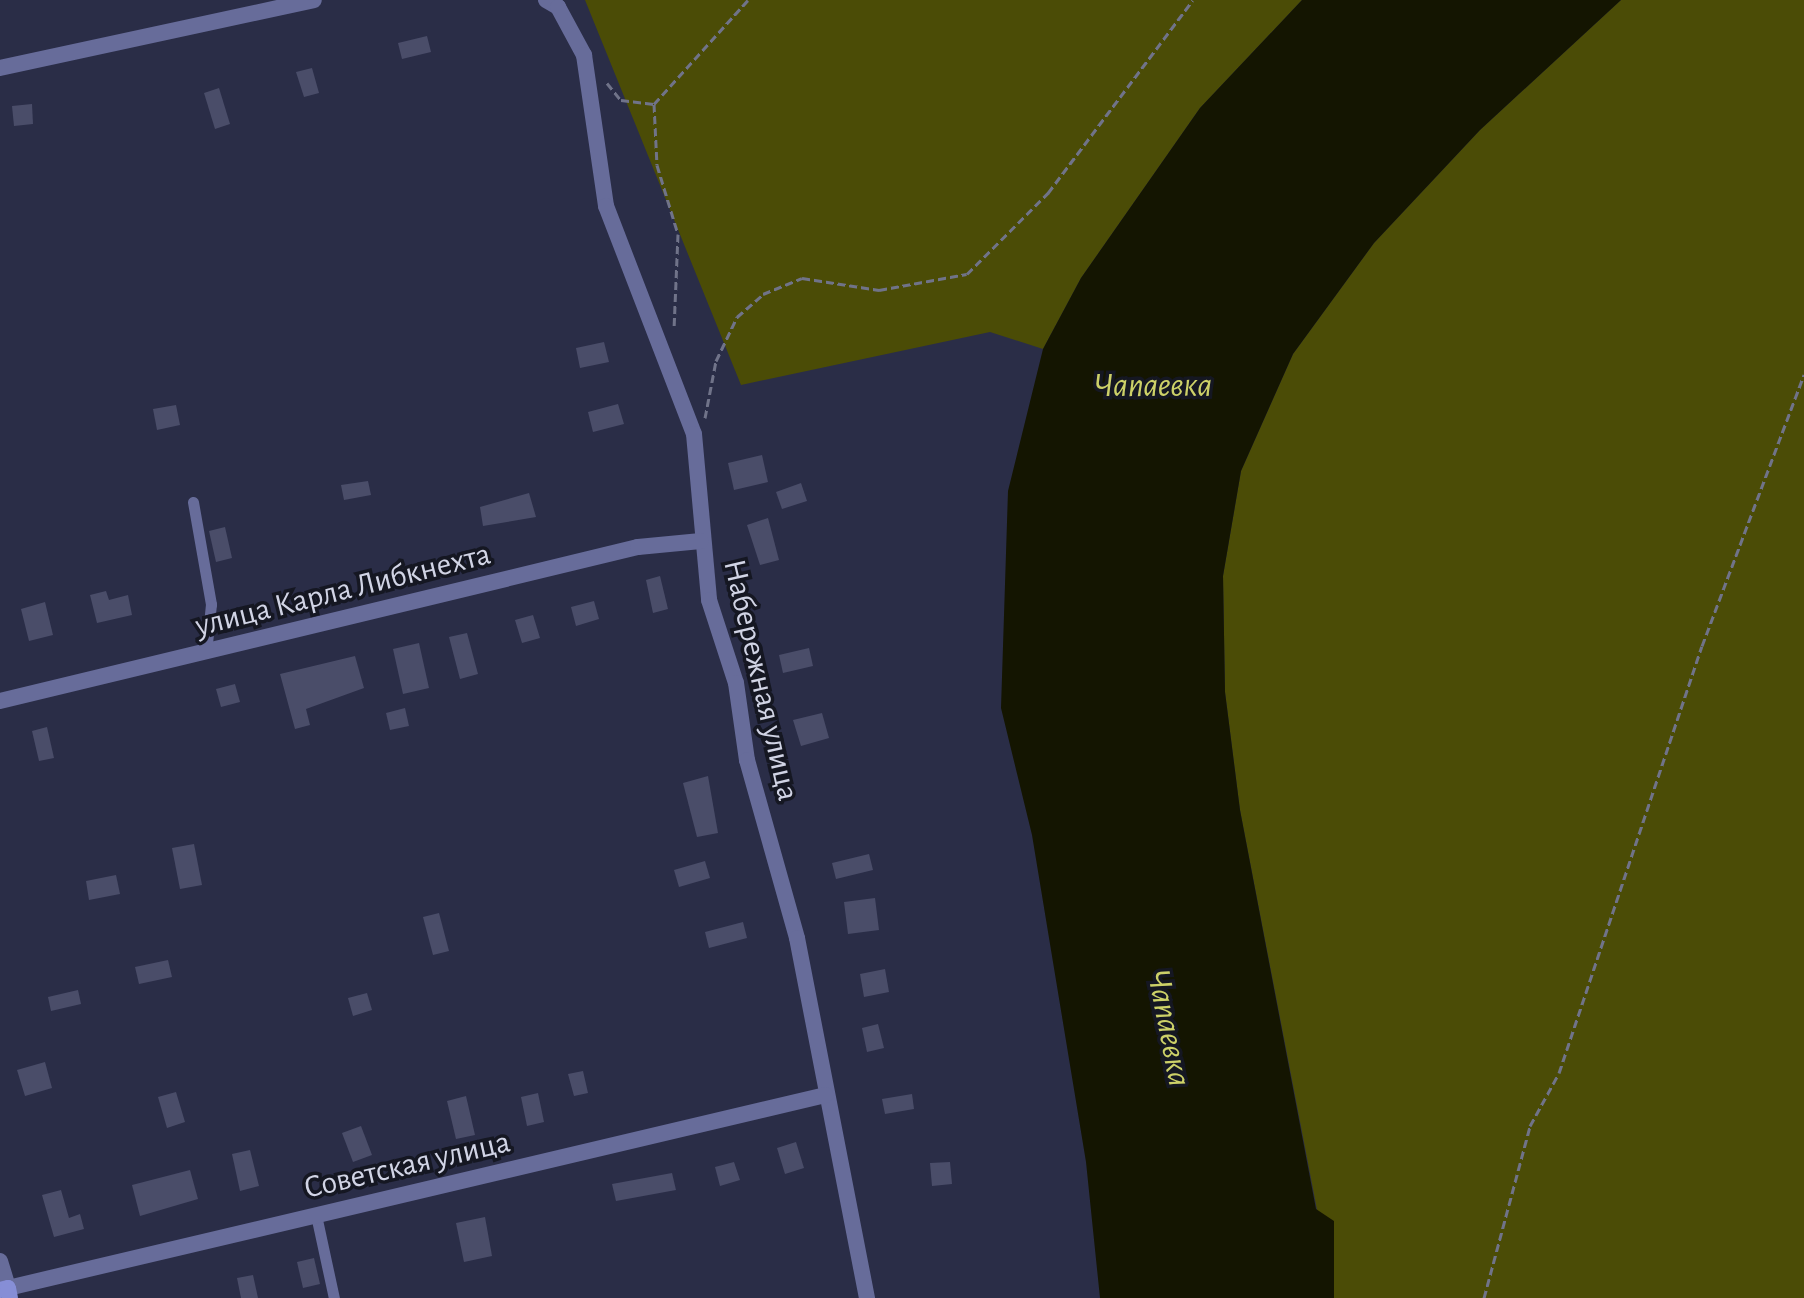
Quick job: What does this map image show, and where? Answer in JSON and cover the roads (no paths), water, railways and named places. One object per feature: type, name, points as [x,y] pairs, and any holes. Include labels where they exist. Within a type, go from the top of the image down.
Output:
[{"type":"street","points":[[0,68],[314,0]]},
{"type":"street","name":"Набережная улица","points":[[546,0],[558,7],[584,55],[606,206],[694,434],[704,499],[701,541],[709,600],[736,683],[747,760],[823,1055],[826,1095],[867,1298]]},
{"type":"street","name":"улица Карла Либкнехта","points":[[0,701],[638,547],[701,541]]},
{"type":"street","name":"Советская улица","points":[[6,1292],[316,1215],[826,1095]]},
{"type":"street","points":[[0,1261],[6,1292]]},
{"type":"lane","points":[[193,502],[211,604],[206,653]]},
{"type":"lane","points":[[316,1215],[334,1298]]},
{"type":"water","name":"Чапаевка","points":[[1302,0],[1621,0],[1480,130],[1374,243],[1293,354],[1241,471],[1223,576],[1225,692],[1240,810],[1316,1209],[1334,1221],[1334,1298],[1100,1298],[1086,1162],[1032,835],[1001,708],[1008,491],[1043,349],[1081,278],[1200,108]]}]
